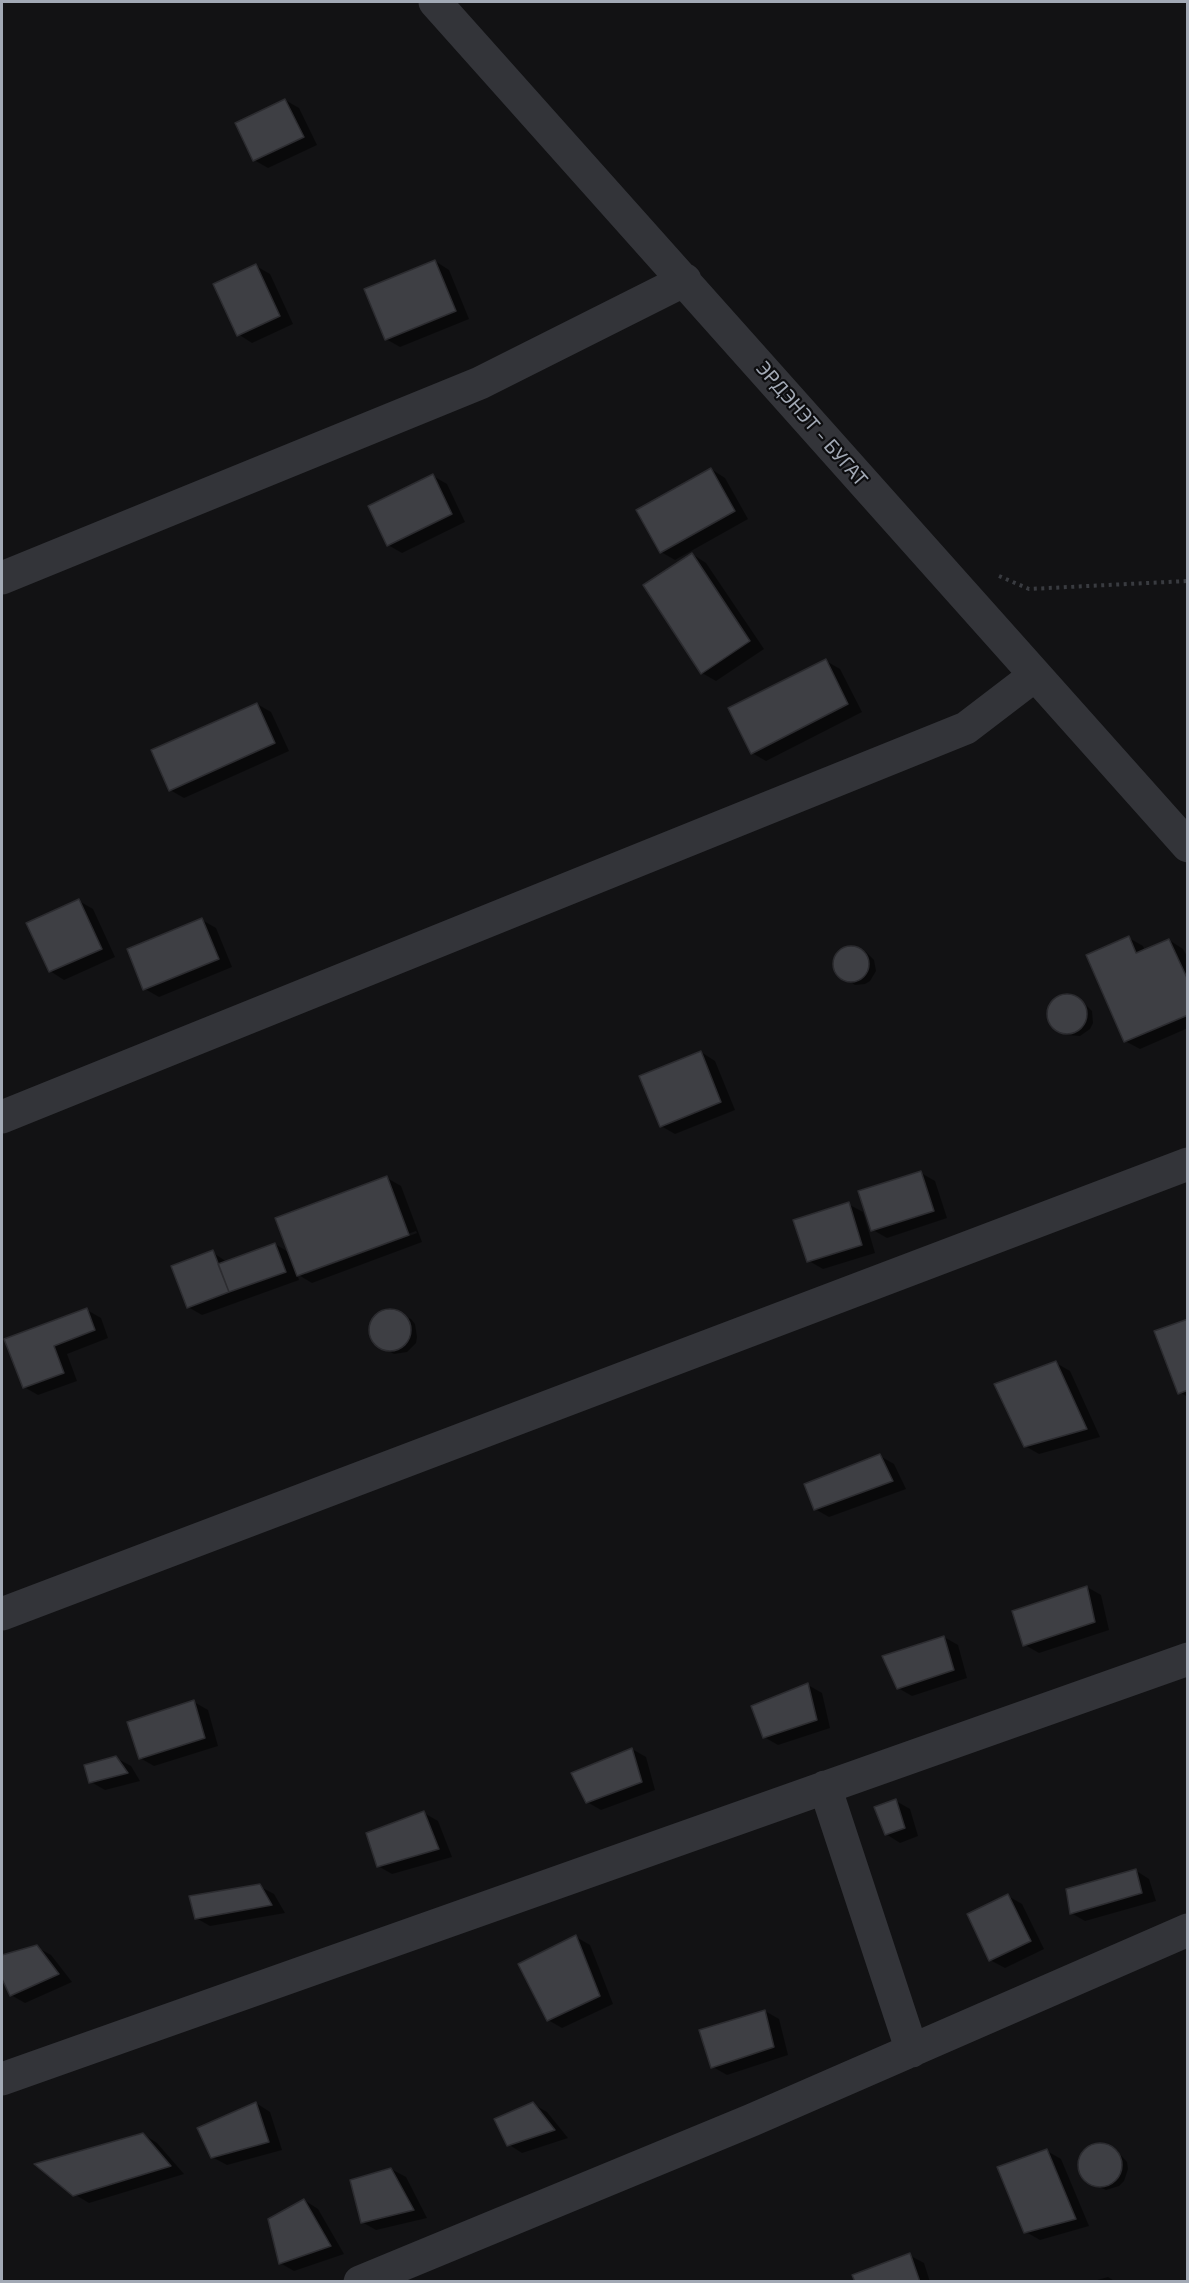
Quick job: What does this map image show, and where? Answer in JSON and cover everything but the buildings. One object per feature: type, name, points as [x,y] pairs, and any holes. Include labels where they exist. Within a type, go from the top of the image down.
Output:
[{"type":"street","name":"ЭРДЭНЭТ - БУГАТ","points":[[435,2],[1188,846]]},
{"type":"street","points":[[2,578],[480,383],[685,280]]},
{"type":"street","points":[[2,1117],[966,728],[1034,676]]},
{"type":"street","points":[[2,1614],[1188,1164]]},
{"type":"street","points":[[2,2079],[1188,1659]]},
{"type":"street","points":[[825,1787],[912,2051]]},
{"type":"street","points":[[360,2282],[752,2120],[1188,1930]]},
{"type":"path","points":[[997,575],[1029,589],[1188,581]]}]
